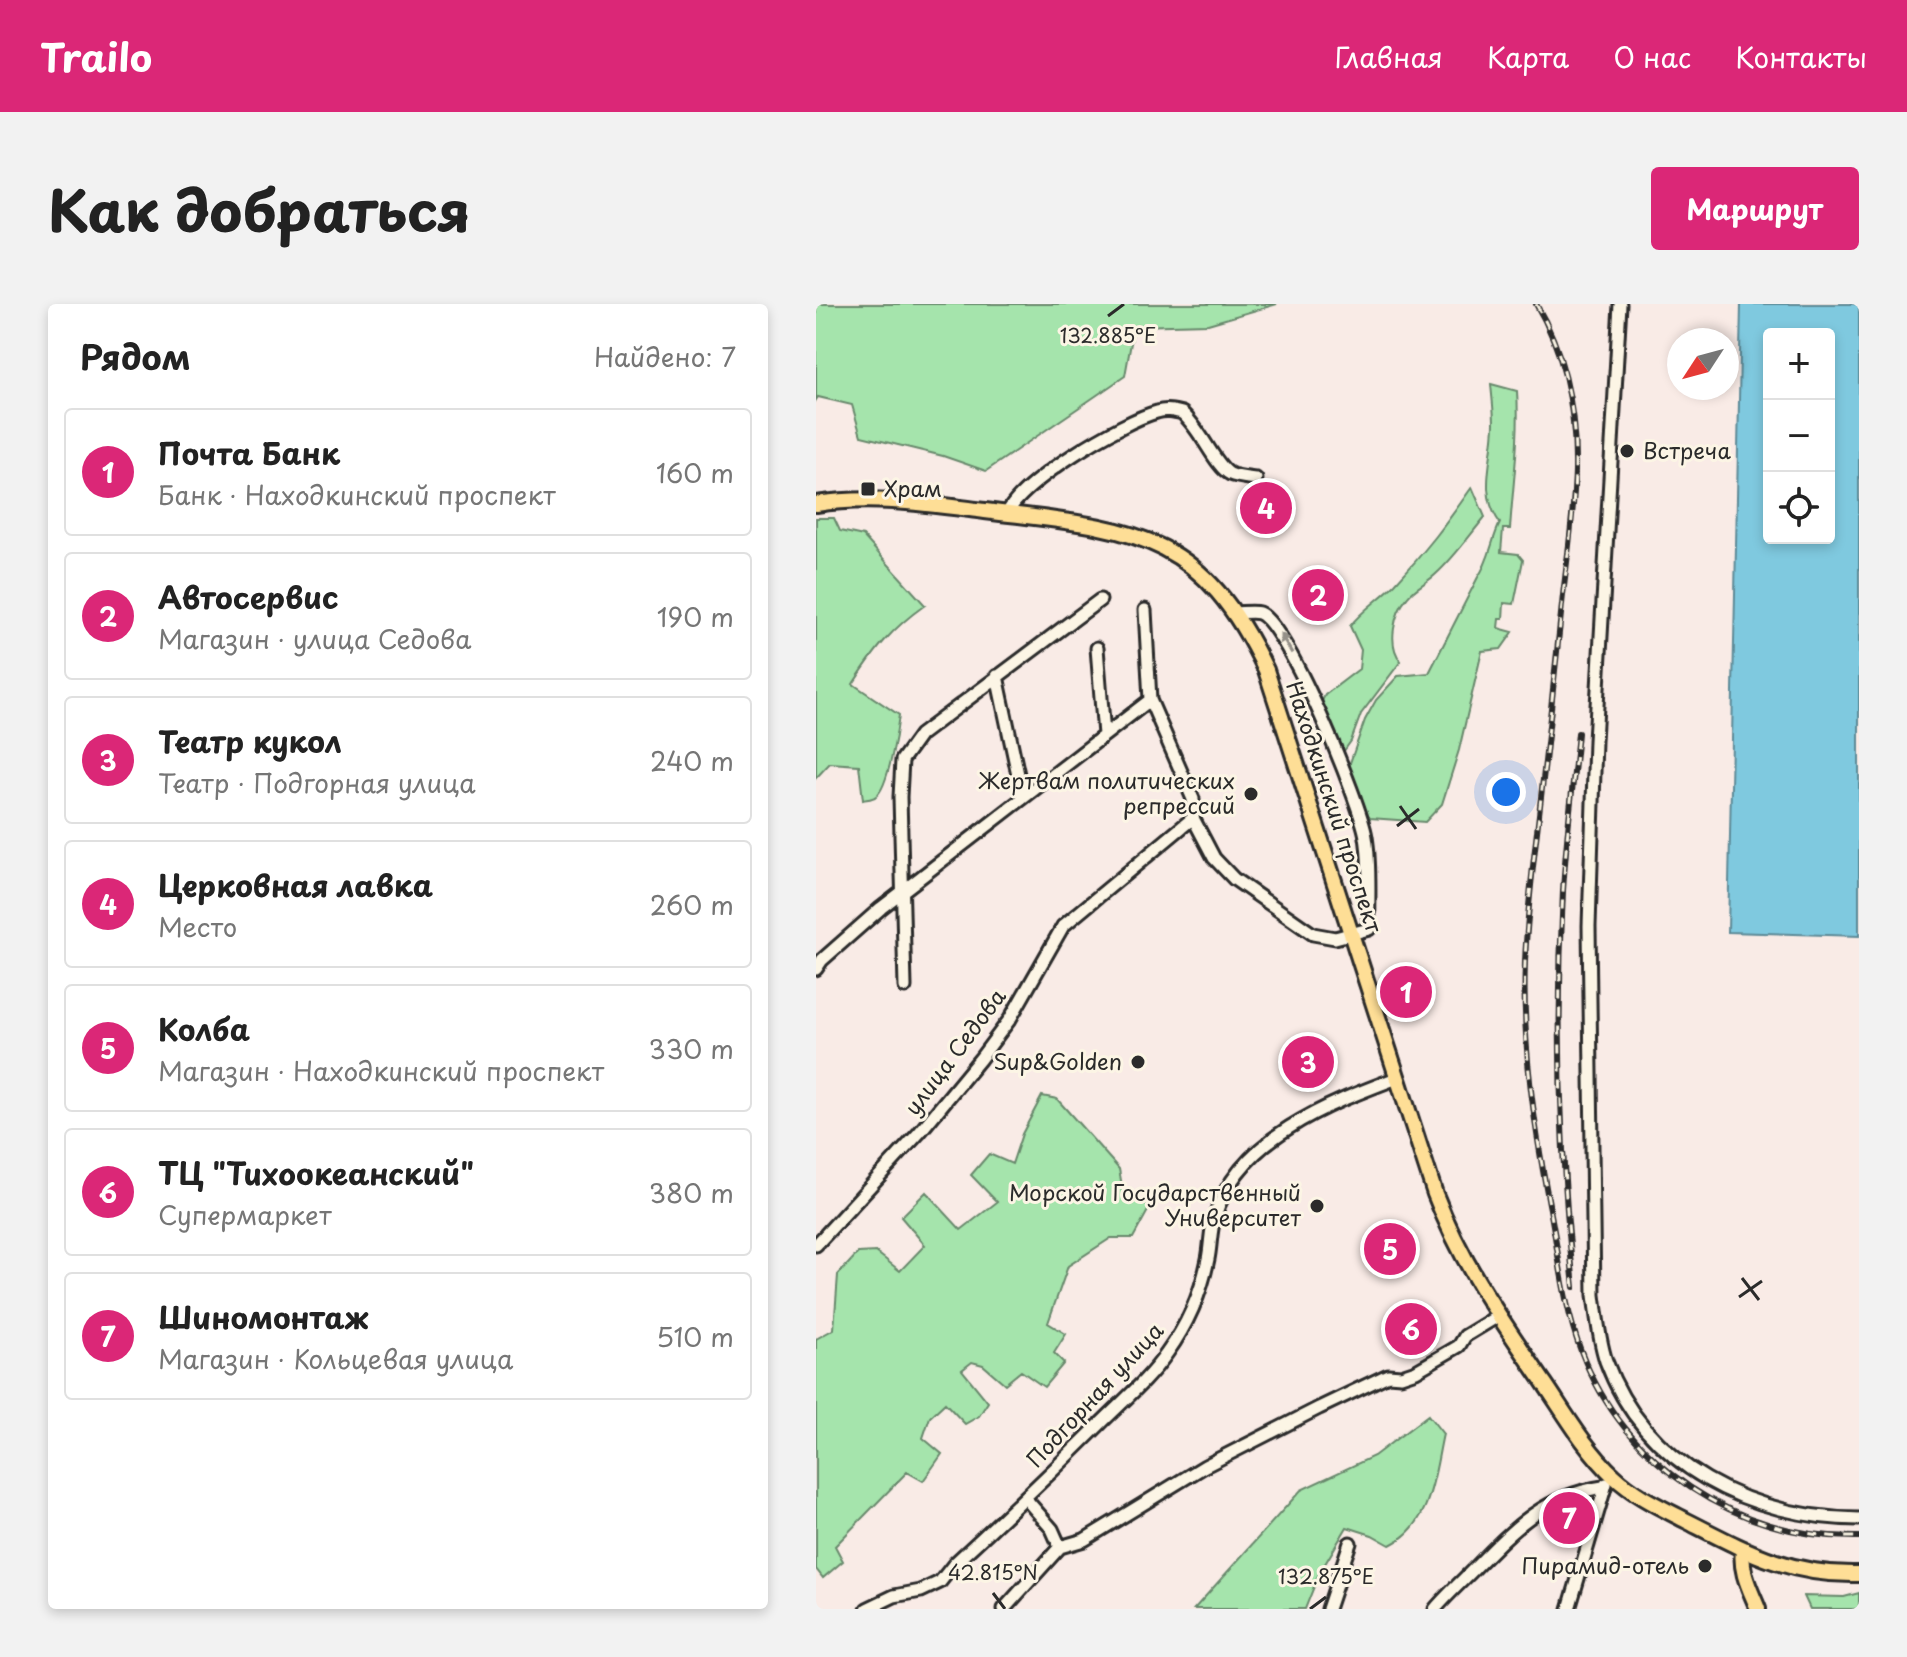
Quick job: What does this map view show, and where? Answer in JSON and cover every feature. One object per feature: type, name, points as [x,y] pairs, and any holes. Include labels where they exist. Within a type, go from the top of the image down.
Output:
[{"type":"main road","name":"Находкинский проспект","points":[[816,504],[877,500],[1095,525],[1165,548],[1201,573],[1235,613],[1255,647],[1276,698],[1448,1228],[1498,1316],[1608,1481],[1743,1550],[1784,1566],[1805,1571],[1859,1574]]},
{"type":"main road","points":[[1743,1550],[1741,1564],[1744,1576],[1758,1609]]},
{"type":"street","points":[[1620,304],[1595,741],[1589,926],[1594,1295],[1599,1333],[1606,1360],[1624,1400],[1649,1434],[1695,1473],[1723,1489],[1777,1509],[1810,1516],[1859,1519]]},
{"type":"street","points":[[1007,514],[1016,499],[1057,466],[1096,442],[1158,411],[1182,413],[1202,435],[1220,465],[1231,474],[1256,479]]},
{"type":"street","points":[[905,987],[900,797],[902,760],[920,735],[1100,600]]},
{"type":"street","points":[[1145,610],[1150,700],[1193,799],[1193,818],[1214,858],[1234,879],[1313,934],[1335,938],[1369,929],[1366,836],[1307,684],[1280,633],[1267,618],[1259,613],[1235,613]]},
{"type":"street","points":[[1097,648],[1104,735]]},
{"type":"street","points":[[997,676],[1023,798]]},
{"type":"street","points":[[816,969],[866,921],[1150,700]]},
{"type":"street","name":"улица Седова","points":[[816,1245],[919,1133],[980,1059],[1010,1019],[1063,926],[1193,818]]},
{"type":"street","name":"Подгорная улица","points":[[867,1609],[894,1596],[921,1591],[940,1582],[955,1563],[1025,1498],[1165,1357],[1183,1331],[1197,1300],[1208,1260],[1214,1217],[1231,1182],[1258,1147],[1340,1101],[1397,1078]]},
{"type":"street","points":[[1004,1609],[1060,1547],[1084,1540],[1205,1466],[1302,1417],[1388,1375],[1401,1376],[1416,1371],[1459,1346],[1465,1336],[1498,1316]]},
{"type":"street","points":[[1435,1609],[1502,1539],[1532,1514],[1576,1491],[1608,1481]]},
{"type":"street","points":[[1569,1609],[1608,1481]]},
{"type":"street","points":[[1025,1498],[1052,1529],[1060,1547]]},
{"type":"street","points":[[1328,1609],[1350,1543]]},
{"type":"green space","points":[[816,304],[1277,304],[1208,324],[1134,326],[1125,376],[986,471],[943,456],[861,436],[852,405],[818,397],[816,400]]},
{"type":"green space","points":[[1491,384],[1517,391],[1517,443],[1510,529],[1503,529],[1501,552],[1518,554],[1523,560],[1514,604],[1504,603],[1503,619],[1499,619],[1498,628],[1513,632],[1501,649],[1482,651],[1459,750],[1442,804],[1425,822],[1370,818],[1362,810],[1349,773],[1365,720],[1376,700],[1398,676],[1429,673],[1485,564],[1500,523],[1489,499],[1488,487],[1494,423]]},
{"type":"green space","points":[[1472,487],[1485,517],[1449,561],[1402,604],[1393,638],[1401,661],[1361,714],[1351,741],[1341,755],[1321,703],[1325,695],[1359,669],[1361,650],[1350,626],[1406,572]]},
{"type":"green space","points":[[816,518],[834,518],[840,531],[863,536],[925,605],[884,641],[853,684],[899,715],[884,782],[876,796],[863,800],[859,765],[830,763],[816,778]]},
{"type":"green space","points":[[1042,1096],[1057,1099],[1119,1169],[1123,1192],[1150,1207],[1133,1238],[1111,1238],[1068,1266],[1048,1323],[1066,1334],[1054,1353],[1064,1363],[1044,1387],[1021,1371],[1005,1384],[983,1365],[972,1362],[962,1370],[988,1402],[979,1416],[965,1424],[945,1403],[930,1417],[923,1438],[942,1454],[923,1481],[907,1472],[835,1546],[843,1561],[823,1578],[816,1569],[816,1339],[834,1329],[838,1275],[858,1253],[876,1252],[900,1271],[925,1245],[901,1217],[926,1192],[961,1230],[997,1202],[971,1175],[989,1154],[1012,1164],[1022,1134]]},
{"type":"green space","points":[[1428,1415],[1443,1434],[1437,1465],[1423,1512],[1404,1536],[1390,1545],[1347,1527],[1319,1574],[1305,1609],[1194,1609],[1301,1490],[1374,1456]]},
{"type":"green space","points":[[1859,1593],[1859,1609],[1810,1609],[1804,1596],[1844,1597]]},
{"type":"water","points":[[1741,304],[1859,304],[1859,936],[1728,932]]},
{"type":"railway","points":[[1536,304],[1555,343],[1567,384],[1574,427],[1575,470],[1529,904],[1525,1023],[1538,1144],[1570,1315],[1581,1351],[1600,1392],[1625,1428],[1656,1460],[1690,1488],[1729,1509],[1770,1525],[1814,1534],[1859,1537]]},
{"type":"railway","points":[[1574,1287],[1565,1189],[1560,990],[1564,871],[1578,733]]},
{"type":"place","name":"Встреча","points":[[1627,451]]},
{"type":"place","name":"Храм","points":[[868,489]]},
{"type":"place","name":"Церковная лавка","points":[[1266,508]]},
{"type":"place","name":"Автосервис","points":[[1318,595]]},
{"type":"place","name":"Жертвам политических репрессий","points":[[1251,794]]},
{"type":"place","name":"Почта Банк","points":[[1406,992]]},
{"type":"place","name":"Sup&Golden","points":[[1138,1062]]},
{"type":"place","name":"Театр кукол","points":[[1308,1062]]},
{"type":"place","name":"Морской Государственный Университет","points":[[1317,1206]]},
{"type":"place","name":"Колба","points":[[1390,1249]]},
{"type":"place","name":"ТЦ \"Тихоокеанский\"","points":[[1411,1329]]},
{"type":"place","name":"Шиномонтаж","points":[[1569,1518]]},
{"type":"place","name":"Пирамид-отель","points":[[1705,1566]]}]
